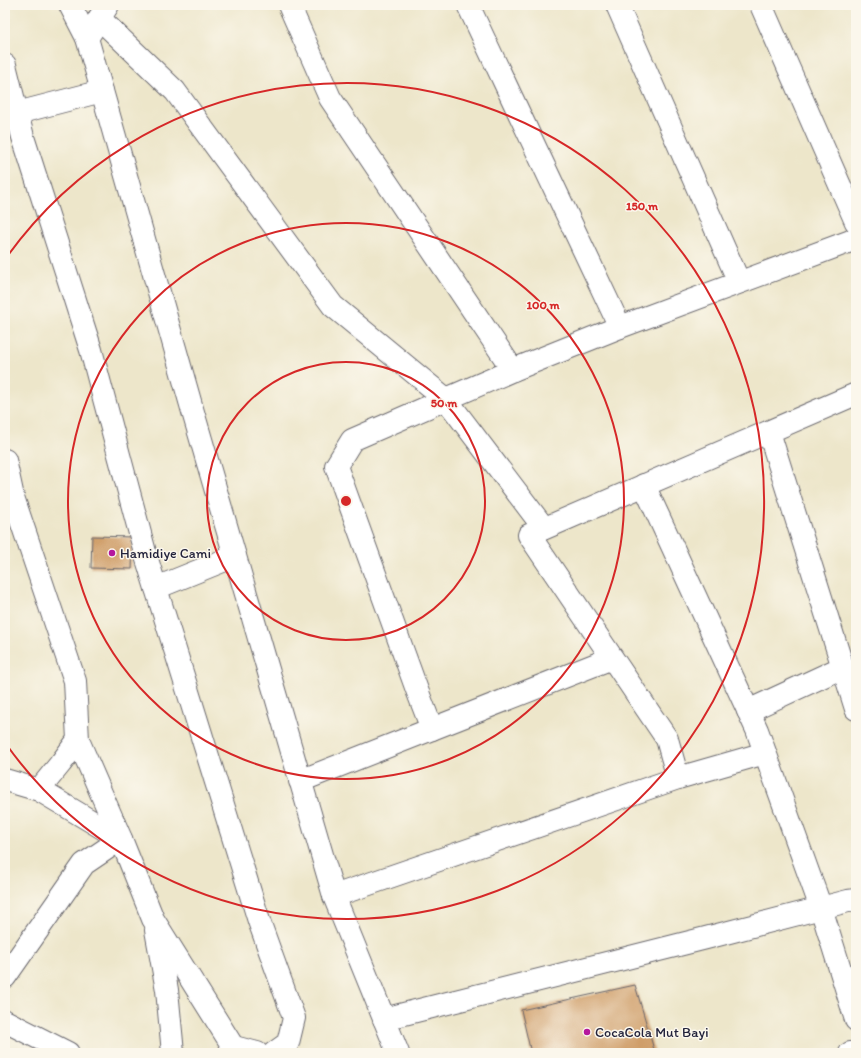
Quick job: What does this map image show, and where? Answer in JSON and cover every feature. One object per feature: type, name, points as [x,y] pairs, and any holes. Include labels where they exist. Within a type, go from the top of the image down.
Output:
[{"type":"street","points":[[70,5],[87,38],[192,412],[334,896],[398,1053]]},
{"type":"street","points":[[289,5],[330,98],[513,370]]},
{"type":"street","points":[[468,5],[620,326]]},
{"type":"street","points":[[618,5],[738,282]]},
{"type":"street","points":[[761,5],[856,222]]},
{"type":"street","points":[[87,38],[103,12],[175,91],[333,306],[446,399],[544,528]]},
{"type":"street","points":[[5,65],[23,137],[91,350],[144,549],[260,921],[294,1018],[288,1043],[274,1053]]},
{"type":"street","points":[[17,113],[102,91]]},
{"type":"street","points":[[432,728],[336,466],[352,440],[513,370],[620,326],[856,239]]},
{"type":"street","points":[[678,778],[667,739],[529,534],[856,394]]},
{"type":"street","points":[[769,432],[856,709]]},
{"type":"street","points":[[5,460],[14,497],[75,681],[78,740],[154,919],[236,1050],[257,1053]]},
{"type":"street","points":[[644,485],[766,753],[821,908],[856,1020]]},
{"type":"street","points":[[156,588],[235,556]]},
{"type":"street","points":[[300,781],[612,658]]},
{"type":"street","points":[[748,711],[843,667]]},
{"type":"street","points":[[40,790],[78,740]]},
{"type":"street","points":[[334,896],[678,778],[766,753]]},
{"type":"street","points":[[5,780],[40,790],[121,839]]},
{"type":"street","points":[[5,977],[84,864],[121,839]]},
{"type":"street","points":[[384,1019],[856,900]]},
{"type":"street","points":[[154,919],[167,990],[173,1053]]},
{"type":"street","points":[[5,1021],[68,1053]]},
{"type":"street","points":[[850,1053],[856,1052]]},
{"type":"building","name":"Hamidiye Cami","points":[[92,536],[133,537],[132,569],[91,568]]},
{"type":"building","name":"CocaCola Mut Bayi","points":[[635,985],[655,1053],[531,1053],[521,1010]]},
{"type":"place","name":"Hamidiye Cami","points":[[112,553]]},
{"type":"place","name":"CocaCola Mut Bayi","points":[[587,1032]]}]
